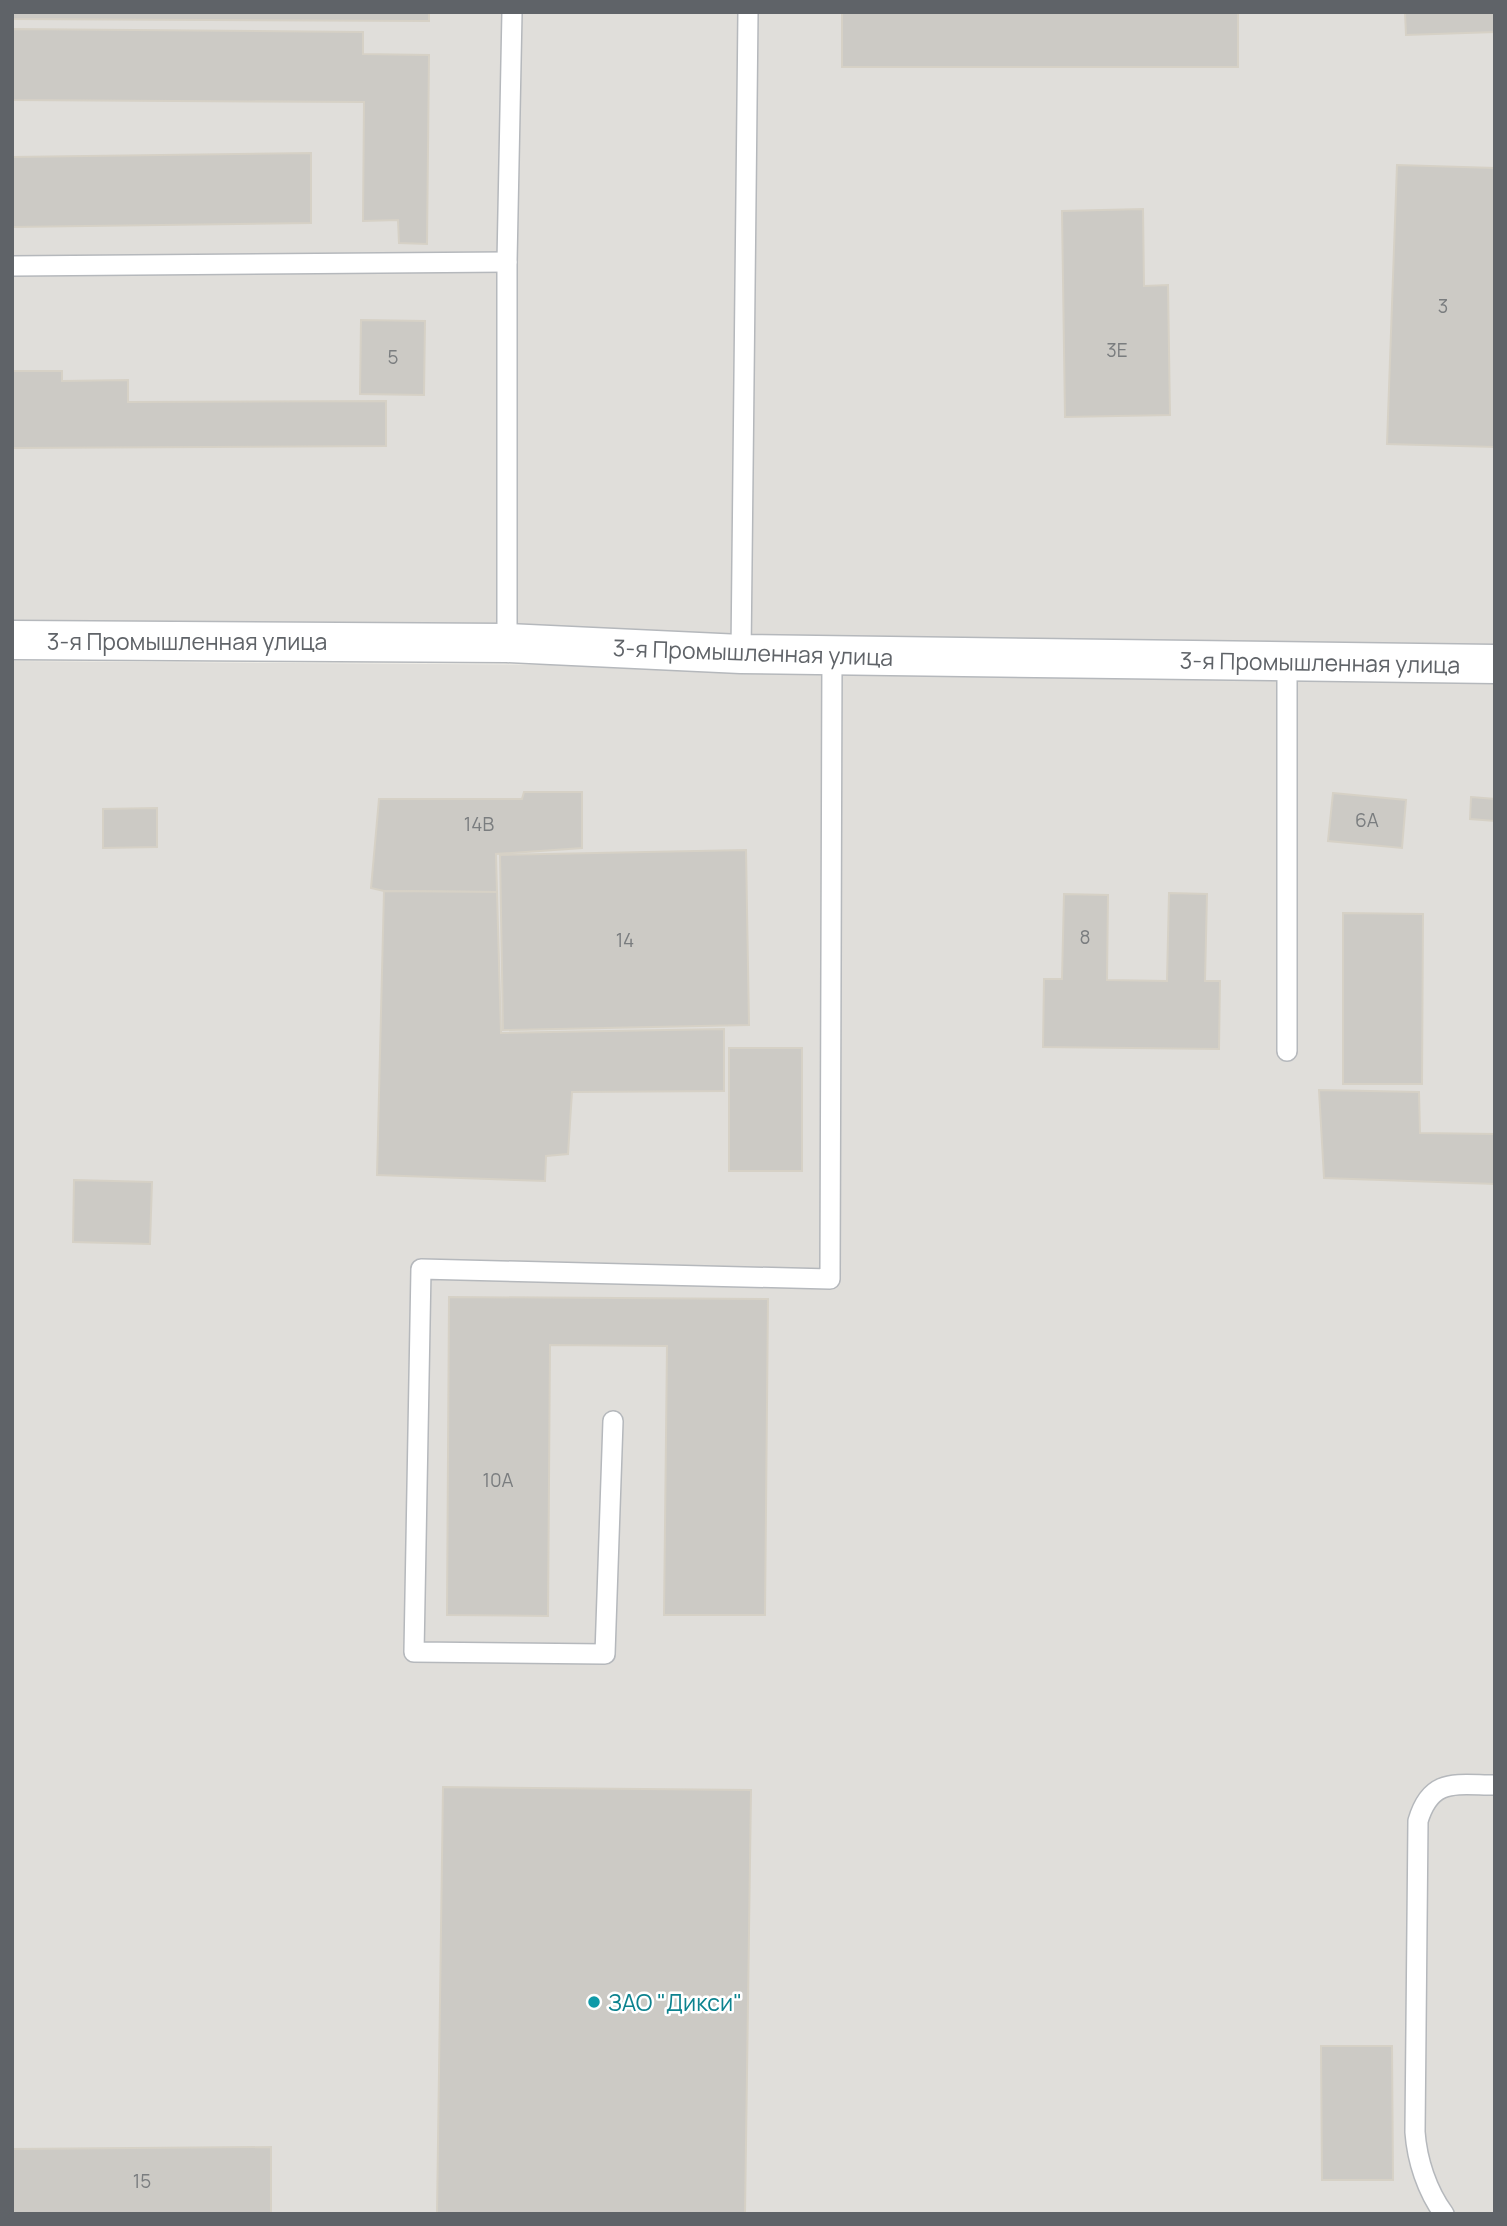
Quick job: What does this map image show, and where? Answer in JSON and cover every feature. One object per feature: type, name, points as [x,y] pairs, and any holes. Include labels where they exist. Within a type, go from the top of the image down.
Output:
[{"type":"street","name":"3-я Промышленная улица","points":[[12,640],[507,643],[741,654],[1495,664]]},
{"type":"lane","points":[[507,643],[507,262],[512,12]]},
{"type":"lane","points":[[741,654],[748,12]]},
{"type":"lane","points":[[12,267],[507,262]]},
{"type":"lane","points":[[613,1421],[604,1654],[414,1652],[421,1269],[831,1279],[832,655]]},
{"type":"lane","points":[[1287,661],[1287,1051]]},
{"type":"lane","points":[[1444,2214],[1423,2171],[1415,2132],[1418,1821],[1424,1801],[1435,1790],[1456,1785],[1495,1785]]},
{"type":"shaded area","points":[[12,12],[1495,12],[1495,645],[607,633],[12,621]]},
{"type":"shaded area","points":[[12,661],[739,666],[1495,676],[1495,2214],[12,2214]]},
{"type":"building","points":[[12,12],[429,12],[429,21],[12,19]]},
{"type":"building","points":[[842,12],[1238,12],[1238,67],[842,67]]},
{"type":"building","points":[[1405,12],[1495,12],[1495,32],[1406,35]]},
{"type":"building","points":[[12,29],[363,32],[363,54],[429,55],[427,244],[399,243],[398,220],[363,221],[364,102],[12,100]]},
{"type":"building","points":[[311,153],[311,223],[12,227],[12,157]]},
{"type":"building","points":[[1397,165],[1495,168],[1495,447],[1387,444]]},
{"type":"building","points":[[1143,209],[1144,286],[1168,285],[1170,415],[1065,417],[1062,211]]},
{"type":"building","points":[[361,320],[425,321],[424,395],[360,394]]},
{"type":"building","points":[[12,371],[62,371],[62,381],[128,380],[128,402],[386,401],[386,446],[12,448]]},
{"type":"building","points":[[524,792],[582,792],[582,848],[496,854],[497,892],[384,891],[371,888],[379,799],[522,799]]},
{"type":"building","points":[[1333,793],[1406,800],[1402,848],[1328,841]]},
{"type":"building","points":[[1471,797],[1495,799],[1495,821],[1470,819]]},
{"type":"building","points":[[157,808],[157,847],[103,848],[103,809]]},
{"type":"building","points":[[746,850],[749,1025],[503,1030],[500,855]]},
{"type":"building","points":[[384,891],[497,892],[501,1033],[724,1029],[724,1091],[572,1092],[568,1154],[546,1156],[545,1181],[377,1175]]},
{"type":"building","points":[[1169,893],[1207,894],[1205,981],[1220,981],[1219,1049],[1043,1047],[1044,979],[1062,979],[1064,894],[1108,895],[1107,980],[1167,981]]},
{"type":"building","points":[[1343,913],[1423,914],[1422,1084],[1343,1084]]},
{"type":"building","points":[[729,1048],[802,1048],[802,1171],[729,1171]]},
{"type":"building","points":[[1319,1090],[1419,1092],[1420,1133],[1495,1134],[1495,1184],[1324,1178]]},
{"type":"building","points":[[74,1180],[152,1182],[150,1244],[73,1242]]},
{"type":"building","points":[[449,1297],[768,1299],[765,1615],[664,1615],[667,1346],[550,1345],[548,1616],[447,1615]]},
{"type":"building","name":"ЗАО \"Дикси\"","points":[[443,1787],[751,1790],[745,2214],[437,2214]]},
{"type":"building","points":[[1321,2046],[1392,2046],[1393,2180],[1322,2180]]},
{"type":"building","points":[[271,2147],[271,2214],[12,2214],[12,2149]]},
{"type":"place","name":"ЗАО \"Дикси\"","points":[[594,2002]]}]
